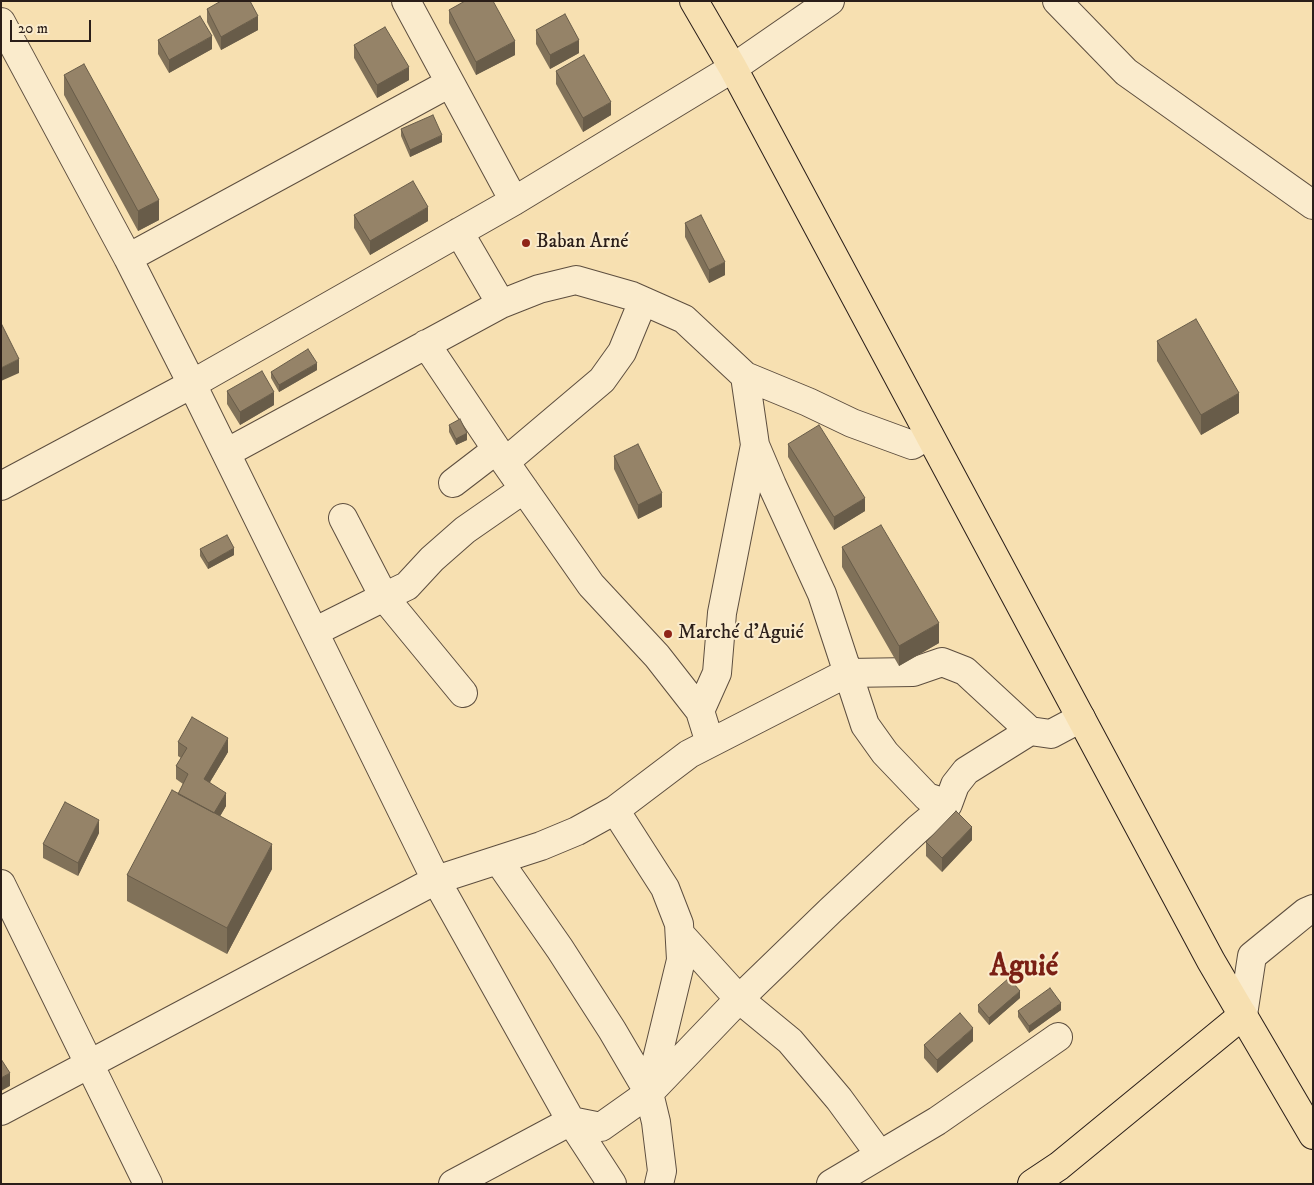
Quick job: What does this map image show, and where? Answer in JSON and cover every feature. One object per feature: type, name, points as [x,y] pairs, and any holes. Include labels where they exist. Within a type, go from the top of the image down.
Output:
[{"type":"main road","points":[[694,1],[733,68],[1211,962],[1313,1135]]},
{"type":"main road","points":[[1032,1184],[1059,1166],[1243,1015]]},
{"type":"street","points":[[406,1],[514,201]]},
{"type":"street","points":[[5,475],[192,384],[514,201],[733,68],[830,1]]},
{"type":"street","points":[[1057,1],[1126,72],[1313,205]]},
{"type":"street","points":[[1,22],[128,258],[192,384],[436,880],[571,1121],[612,1184]]},
{"type":"street","points":[[128,258],[450,83]]},
{"type":"street","points":[[459,232],[501,304]]},
{"type":"street","points":[[226,453],[501,304],[539,289],[576,280],[632,296],[684,319],[745,376],[808,402],[852,423],[912,445],[929,435]]},
{"type":"street","points":[[453,483],[501,456],[602,380],[622,352],[643,301]]},
{"type":"street","points":[[426,344],[591,585],[657,656],[700,711],[710,743]]},
{"type":"street","points":[[745,376],[755,444],[822,594],[865,724],[885,753],[927,797],[948,804]]},
{"type":"street","points":[[700,711],[717,673],[722,613],[755,444]]},
{"type":"street","points":[[314,632],[407,586],[432,559],[465,530],[524,489]]},
{"type":"street","points":[[343,518],[384,597],[463,693]]},
{"type":"street","points":[[1,1111],[436,880],[541,846],[577,831],[615,810],[689,754],[847,673],[912,672],[942,662],[965,671],[1030,731],[1051,734],[1081,718]]},
{"type":"street","points":[[454,1184],[571,1121],[601,1127],[649,1093],[739,999],[919,828],[948,804],[955,785],[966,771],[1030,731]]},
{"type":"street","points":[[615,810],[664,888],[679,924],[681,960],[649,1093]]},
{"type":"street","points":[[498,860],[570,965],[612,1030],[649,1093],[656,1122],[662,1171],[659,1184]]},
{"type":"street","points":[[1,884],[148,1184]]},
{"type":"street","points":[[1243,1015],[1252,956],[1306,912],[1313,909]]},
{"type":"street","points":[[680,934],[739,999],[790,1041],[839,1099],[880,1154]]},
{"type":"street","points":[[831,1184],[937,1121],[1058,1037]]},
{"type":"building","points":[[221,1],[250,1],[258,16],[221,37],[207,9]]},
{"type":"building","points":[[465,1],[493,1],[515,41],[476,62],[449,10]]},
{"type":"building","points":[[565,14],[579,40],[550,55],[536,30]]},
{"type":"building","points":[[200,16],[212,36],[169,60],[158,40]]},
{"type":"building","points":[[385,27],[409,67],[377,85],[354,45]]},
{"type":"building","points":[[584,55],[611,102],[583,118],[556,71]]},
{"type":"building","points":[[84,64],[159,200],[138,211],[64,75]]},
{"type":"building","points":[[433,115],[442,135],[410,150],[401,129]]},
{"type":"building","points":[[413,181],[428,207],[370,241],[354,215]]},
{"type":"building","points":[[701,215],[725,262],[709,270],[685,223]]},
{"type":"building","points":[[1196,319],[1239,393],[1201,415],[1157,341]]},
{"type":"building","points":[[1,323],[19,359],[1,368]]},
{"type":"building","points":[[308,349],[317,363],[279,385],[271,372]]},
{"type":"building","points":[[262,371],[274,392],[240,412],[227,391]]},
{"type":"building","points":[[460,419],[467,433],[456,439],[449,425]]},
{"type":"building","points":[[819,425],[865,498],[834,517],[788,444]]},
{"type":"building","points":[[638,444],[662,493],[638,505],[614,456]]},
{"type":"building","points":[[881,525],[939,623],[899,646],[842,547]]},
{"type":"building","points":[[227,535],[234,548],[208,563],[200,549]]},
{"type":"building","points":[[192,717],[228,738],[204,779],[226,793],[214,813],[178,794],[188,774],[176,766],[187,748],[178,742]]},
{"type":"building","points":[[172,790],[272,844],[227,928],[127,875]]},
{"type":"building","points":[[65,802],[99,820],[78,863],[43,844]]},
{"type":"building","points":[[956,811],[972,827],[942,858],[926,842]]},
{"type":"building","points":[[1009,978],[1020,991],[989,1018],[978,1005]]},
{"type":"building","points":[[1050,988],[1061,1003],[1029,1026],[1018,1011]]},
{"type":"building","points":[[960,1013],[973,1028],[937,1060],[924,1045]]},
{"type":"building","points":[[1,1059],[10,1073],[1,1078]]},
{"type":"place","name":"Baban Arné","points":[[526,243]]},
{"type":"place","name":"Marché d'Aguié","points":[[668,634]]},
{"type":"district","name":"Aguié","points":[[1024,969]]}]
